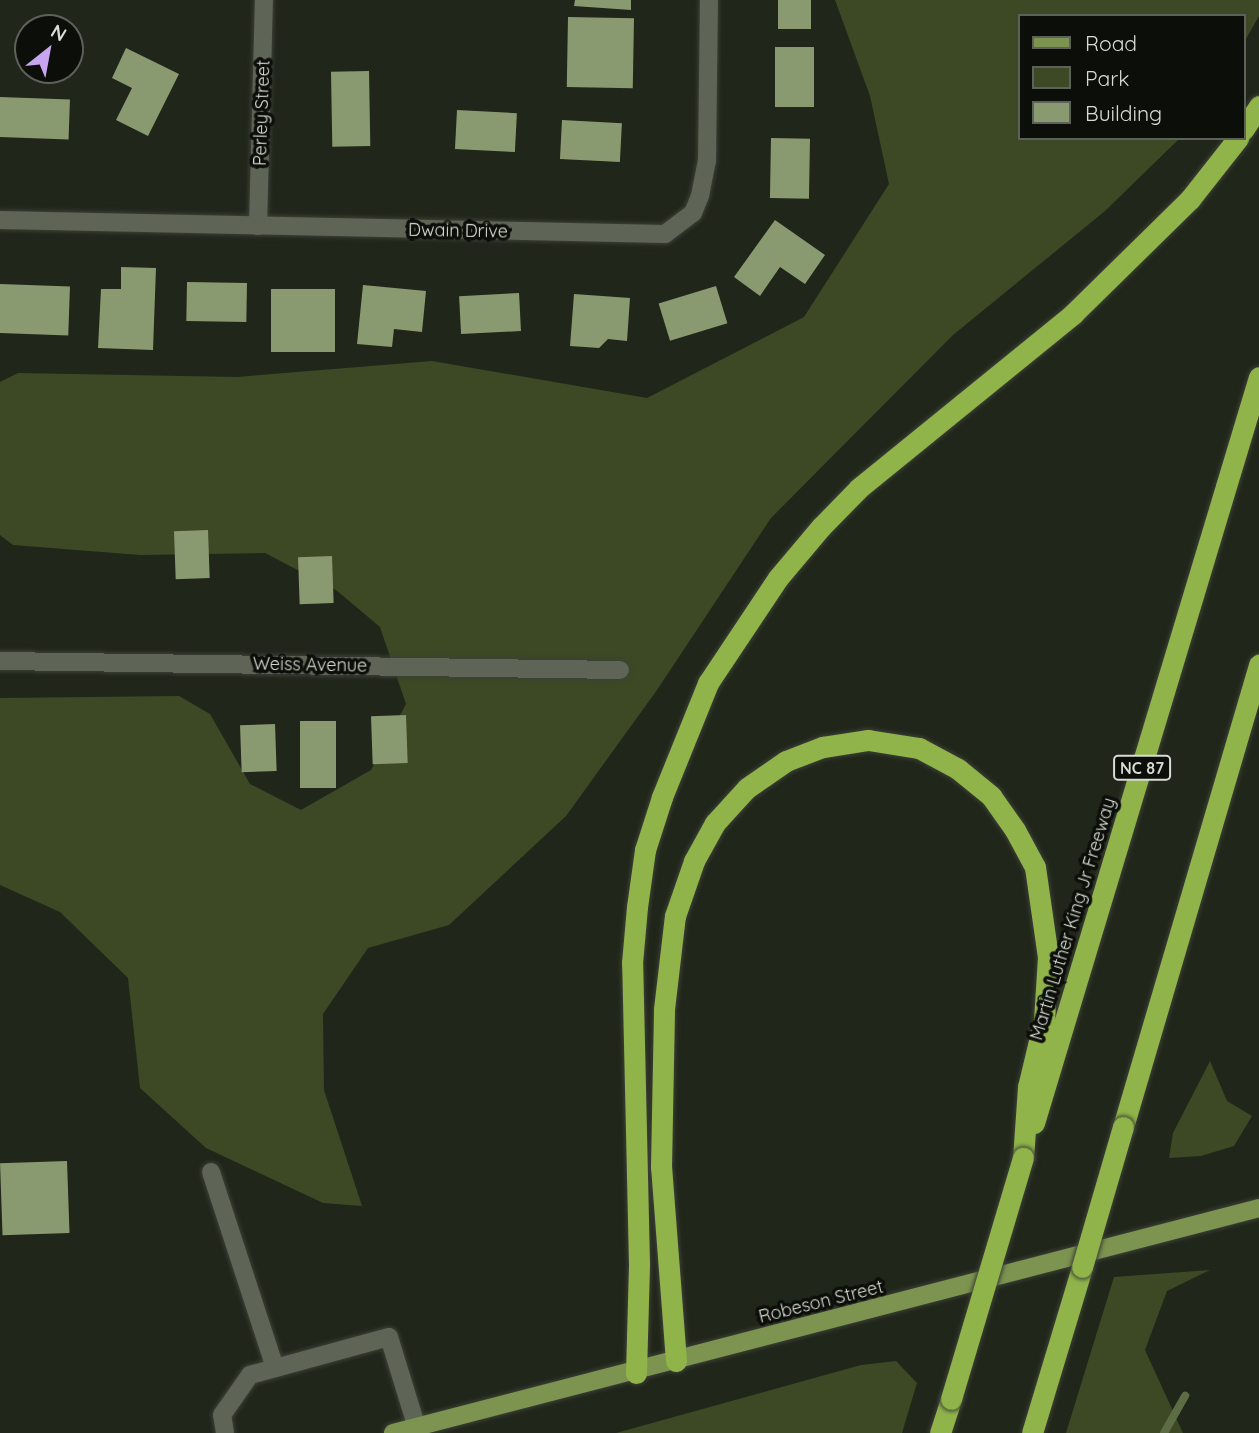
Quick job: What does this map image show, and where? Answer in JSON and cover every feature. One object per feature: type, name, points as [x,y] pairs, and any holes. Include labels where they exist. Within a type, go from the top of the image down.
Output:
[{"type":"highway","points":[[1245,127],[1259,106]]},
{"type":"highway","points":[[636,1373],[639,1264],[632,962],[637,907],[645,850],[662,797],[708,683],[778,578],[840,507],[1073,314],[1190,199],[1236,140]]},
{"type":"highway","name":"Martin Luther King Jr Freeway","points":[[940,1433],[1259,377]]},
{"type":"highway","points":[[1032,1433],[1259,665]]},
{"type":"highway","points":[[676,1361],[662,1167],[664,1009],[675,916],[694,861],[715,823],[747,788],[786,761],[823,747],[868,740],[919,748],[958,769],[991,796],[1014,830],[1035,867],[1048,957],[1044,1020],[1028,1087],[1023,1158]]},
{"type":"main road","name":"Robeson Street","points":[[393,1433],[636,1373],[1259,1208]]},
{"type":"street","name":"Perley Street","points":[[258,226],[264,0]]},
{"type":"street","name":"Dwain Drive","points":[[0,220],[665,234],[693,213],[703,184],[709,0]]},
{"type":"street","name":"Weiss Avenue","points":[[0,661],[620,670]]},
{"type":"street","points":[[211,1172],[275,1368]]},
{"type":"street","points":[[225,1433],[222,1415],[250,1375],[389,1337],[417,1428]]},
{"type":"green space","points":[[835,0],[1259,0],[1259,16],[1245,40],[1245,14],[1018,14],[1018,140],[1178,140],[1105,211],[953,335],[771,518],[657,690],[566,816],[449,925],[368,948],[323,1014],[324,1090],[362,1206],[323,1203],[206,1148],[140,1088],[128,978],[60,912],[0,885],[0,698],[179,696],[210,714],[250,784],[301,810],[371,770],[406,704],[380,627],[336,590],[265,553],[140,555],[13,545],[0,535],[0,382],[18,373],[237,377],[432,361],[647,398],[804,317],[889,184],[870,96]]},
{"type":"green space","points":[[1210,1061],[1227,1101],[1252,1116],[1234,1146],[1201,1156],[1169,1158],[1173,1133]]},
{"type":"green space","points":[[1210,1270],[1167,1291],[1145,1350],[1183,1433],[1066,1433],[1114,1277]]},
{"type":"green space","points":[[896,1361],[917,1383],[902,1433],[616,1433],[861,1365]]},
{"type":"building","points":[[575,0],[631,0],[631,10],[574,6]]},
{"type":"building","points":[[778,0],[811,0],[811,29],[778,29]]},
{"type":"building","points":[[568,17],[634,18],[633,88],[567,87]]},
{"type":"building","points":[[775,47],[814,47],[814,107],[775,107]]},
{"type":"building","points":[[126,48],[179,74],[148,136],[116,120],[132,88],[112,78]]},
{"type":"building","points":[[369,71],[370,146],[332,147],[331,72]]},
{"type":"building","points":[[0,97],[70,99],[69,139],[0,137]]},
{"type":"building","points":[[457,110],[517,113],[515,152],[455,149]]},
{"type":"building","points":[[562,120],[622,123],[620,162],[560,159]]},
{"type":"building","points":[[771,138],[810,139],[809,199],[770,198]]},
{"type":"building","points":[[775,220],[825,255],[805,284],[780,267],[760,296],[734,277]]},
{"type":"building","points":[[121,267],[156,268],[153,350],[98,348],[101,289],[121,289]]},
{"type":"building","points":[[187,282],[247,283],[246,322],[186,321]]},
{"type":"building","points":[[0,284],[70,286],[68,335],[0,333]]},
{"type":"building","points":[[363,285],[426,291],[422,332],[394,329],[392,347],[357,344]]},
{"type":"building","points":[[716,286],[727,323],[670,341],[659,304]]},
{"type":"building","points":[[271,289],[335,289],[335,352],[271,352]]},
{"type":"building","points":[[519,293],[521,331],[461,334],[459,296]]},
{"type":"building","points":[[574,294],[630,298],[627,341],[608,339],[599,348],[570,346]]},
{"type":"building","points":[[208,530],[210,578],[176,579],[174,531]]},
{"type":"building","points":[[332,556],[334,603],[300,604],[298,557]]},
{"type":"building","points":[[406,715],[408,763],[373,764],[371,716]]},
{"type":"building","points":[[300,721],[336,721],[336,788],[300,788]]},
{"type":"building","points":[[275,724],[277,771],[242,772],[240,725]]},
{"type":"building","points":[[67,1161],[70,1233],[3,1235],[0,1163]]},
{"type":"waterway","points":[[1164,1433],[1185,1396]]}]
